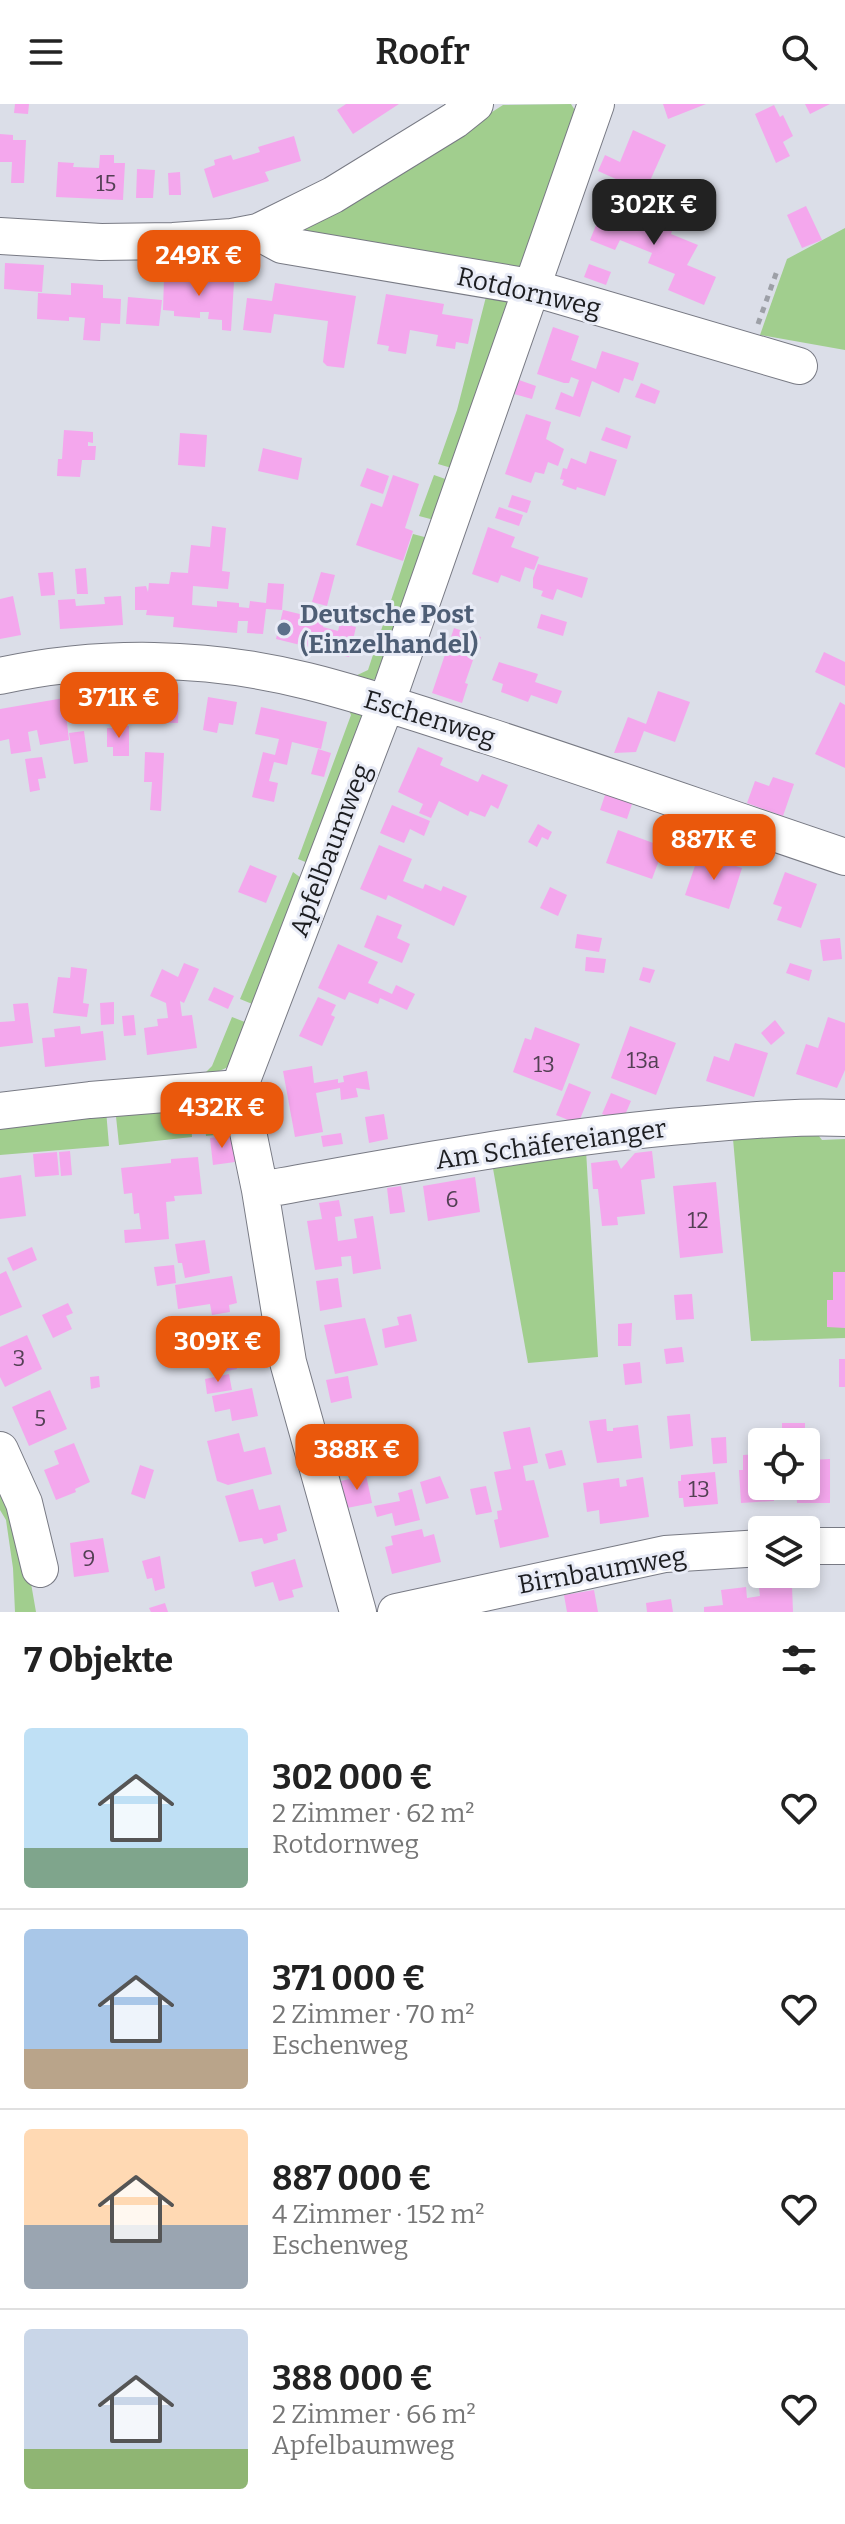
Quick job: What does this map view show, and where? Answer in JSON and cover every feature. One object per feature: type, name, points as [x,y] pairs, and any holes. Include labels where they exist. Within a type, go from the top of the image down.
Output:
[{"type":"street","points":[[0,236],[101,242],[173,241],[258,232],[333,195],[455,120],[475,104]]},
{"type":"street","name":"Apfelbaumweg","points":[[239,1088],[386,704],[596,104]]},
{"type":"street","name":"Rotdornweg","points":[[258,232],[282,245],[530,287],[799,366]]},
{"type":"street","name":"Eschenweg","points":[[0,676],[40,667],[116,661],[166,661],[275,675],[386,704],[611,776],[845,857]]},
{"type":"street","points":[[0,1111],[239,1088],[260,1190],[288,1362],[358,1612]]},
{"type":"street","name":"Am Schäfereianger","points":[[260,1190],[495,1149],[624,1132],[803,1116],[845,1118]]},
{"type":"street","points":[[0,1450],[24,1503],[40,1569]]},
{"type":"street","points":[[820,1546],[845,1546]]},
{"type":"street","name":"Birnbaumweg","points":[[396,1612],[665,1554],[748,1549]]},
{"type":"path","points":[[748,351],[777,271]]},
{"type":"green space","points":[[571,104],[578,115],[520,275],[301,235],[304,224],[397,173],[503,105]]},
{"type":"green space","points":[[845,228],[845,350],[760,335],[787,259]]},
{"type":"green space","points":[[488,289],[508,300],[511,307],[455,469],[438,464],[457,410]]},
{"type":"green space","points":[[434,475],[451,481],[438,521],[419,516]]},
{"type":"green space","points":[[413,534],[432,539],[379,677],[364,684],[351,678],[368,670]]},
{"type":"green space","points":[[348,701],[366,717],[308,863],[298,859],[351,715]]},
{"type":"green space","points":[[293,872],[305,881],[257,1006],[240,999]]},
{"type":"green space","points":[[232,1017],[250,1024],[236,1059],[225,1069],[203,1075],[212,1066]]},
{"type":"green space","points":[[203,1100],[229,1108],[233,1136],[230,1133],[206,1136]]},
{"type":"green space","points":[[190,1101],[192,1137],[119,1145],[115,1107]]},
{"type":"green space","points":[[106,1110],[109,1146],[0,1155],[0,1121]]},
{"type":"green space","points":[[815,1131],[822,1140],[845,1139],[845,1338],[751,1341],[733,1139]]},
{"type":"green space","points":[[586,1150],[598,1357],[528,1363],[492,1163]]},
{"type":"green space","points":[[0,1478],[28,1566],[36,1612],[15,1612],[6,1520],[0,1510]]},
{"type":"building","points":[[15,104],[29,104],[28,114],[14,113]]},
{"type":"building","points":[[346,104],[399,104],[353,134],[337,110]]},
{"type":"building","points":[[663,104],[706,104],[668,119]]},
{"type":"building","points":[[805,104],[830,104],[810,114]]},
{"type":"building","points":[[774,105],[780,117],[783,115],[793,136],[783,142],[790,156],[776,163],[755,114]]},
{"type":"building","points":[[633,130],[666,145],[645,192],[598,171],[605,155],[620,162]]},
{"type":"building","points":[[0,134],[13,135],[13,140],[26,140],[24,183],[11,183],[12,162],[0,162]]},
{"type":"building","points":[[294,136],[301,161],[265,172],[269,181],[213,198],[204,169],[215,165],[214,160],[231,155],[233,160],[260,152],[258,147]]},
{"type":"building","points":[[100,155],[114,155],[114,163],[125,163],[123,200],[56,197],[58,162],[74,163],[73,167],[99,168]]},
{"type":"building","points":[[137,169],[155,170],[153,198],[136,198]]},
{"type":"building","points":[[180,172],[181,195],[169,195],[168,173]]},
{"type":"building","points":[[608,195],[632,205],[630,210],[673,228],[671,234],[698,245],[687,265],[716,277],[704,305],[668,290],[675,274],[648,263],[652,253],[620,240],[615,250],[590,240]]},
{"type":"building","points":[[806,206],[822,240],[802,248],[787,215]]},
{"type":"building","points":[[5,263],[44,265],[42,292],[4,289]]},
{"type":"building","points":[[589,264],[611,272],[606,285],[584,277]]},
{"type":"building","points":[[184,270],[200,270],[200,280],[234,282],[231,331],[222,330],[222,320],[208,319],[209,312],[200,312],[200,318],[174,316],[174,311],[163,310],[164,278],[183,279]]},
{"type":"building","points":[[71,283],[103,285],[103,298],[121,299],[120,324],[101,323],[100,341],[83,340],[85,318],[69,317],[69,321],[37,319],[38,293],[71,295]]},
{"type":"building","points":[[275,283],[356,296],[344,368],[327,366],[323,362],[328,321],[274,314],[271,333],[243,330],[247,298],[272,301]]},
{"type":"building","points":[[386,294],[444,304],[442,314],[473,319],[468,344],[456,342],[455,349],[436,346],[438,335],[410,330],[406,354],[388,351],[389,346],[377,344]]},
{"type":"building","points":[[128,297],[162,300],[159,326],[126,324]]},
{"type":"building","points":[[553,327],[579,336],[571,360],[596,369],[602,351],[639,363],[633,381],[624,378],[619,393],[592,381],[580,417],[555,409],[561,392],[573,397],[579,380],[571,377],[569,383],[564,383],[537,374]]},
{"type":"building","points":[[519,380],[536,386],[532,399],[514,394]]},
{"type":"building","points":[[641,383],[660,391],[655,404],[635,397]]},
{"type":"building","points":[[526,414],[551,422],[546,439],[564,449],[558,466],[548,462],[544,474],[535,472],[531,483],[505,474]]},
{"type":"building","points":[[606,427],[631,436],[627,449],[601,440]]},
{"type":"building","points":[[64,430],[93,432],[93,443],[88,442],[88,446],[96,446],[95,460],[82,460],[80,477],[57,476]]},
{"type":"building","points":[[180,433],[207,435],[205,467],[178,465]]},
{"type":"building","points":[[263,448],[302,458],[298,480],[258,471]]},
{"type":"building","points":[[590,451],[617,460],[605,496],[562,485],[564,480],[560,479],[563,468],[567,469],[571,458],[586,464]]},
{"type":"building","points":[[367,468],[389,476],[383,494],[360,486]]},
{"type":"building","points":[[393,475],[419,484],[405,528],[413,531],[403,561],[356,545],[371,503],[382,507]]},
{"type":"building","points":[[512,495],[531,501],[527,513],[508,507]]},
{"type":"building","points":[[499,507],[523,515],[519,526],[495,518]]},
{"type":"building","points":[[212,526],[226,528],[222,571],[230,572],[228,589],[193,586],[192,605],[217,607],[217,601],[239,603],[239,607],[249,608],[250,601],[266,603],[268,583],[284,584],[282,610],[266,609],[263,634],[247,633],[248,621],[238,621],[237,633],[173,627],[174,617],[146,615],[147,610],[135,610],[135,587],[146,586],[148,592],[149,583],[169,584],[171,572],[188,573],[191,545],[210,547]]},
{"type":"building","points":[[488,527],[515,537],[511,547],[539,557],[534,570],[525,567],[520,582],[501,575],[498,583],[472,574]]},
{"type":"building","points":[[538,564],[588,578],[582,598],[557,589],[553,600],[541,596],[543,591],[533,588]]},
{"type":"building","points":[[86,568],[88,594],[77,594],[75,569]]},
{"type":"building","points":[[53,572],[55,595],[41,596],[38,573]]},
{"type":"building","points":[[321,572],[335,575],[327,606],[312,602]]},
{"type":"building","points":[[13,596],[21,635],[0,639],[0,599]]},
{"type":"building","points":[[121,596],[123,625],[60,629],[58,600],[75,599],[76,606],[105,604],[104,597]]},
{"type":"building","points":[[283,610],[325,620],[323,627],[338,631],[340,623],[356,627],[349,657],[276,639]]},
{"type":"building","points":[[541,614],[567,622],[563,636],[537,628]]},
{"type":"building","points":[[454,628],[481,637],[465,683],[468,684],[462,703],[432,693]]},
{"type":"building","points":[[824,652],[845,662],[845,686],[815,672]]},
{"type":"building","points":[[499,662],[538,674],[535,682],[562,691],[557,704],[531,695],[528,702],[501,692],[503,684],[492,680]]},
{"type":"building","points":[[658,691],[690,702],[675,742],[644,731],[636,752],[614,753],[628,717],[646,724]]},
{"type":"building","points":[[129,692],[179,693],[178,723],[128,722]]},
{"type":"building","points":[[208,697],[237,702],[233,725],[219,723],[217,733],[203,730]]},
{"type":"building","points":[[64,698],[69,740],[40,745],[37,730],[28,732],[31,751],[11,754],[9,739],[0,741],[0,709]]},
{"type":"building","points":[[840,702],[845,705],[845,768],[815,754]]},
{"type":"building","points":[[261,707],[327,722],[321,749],[292,742],[287,765],[274,762],[269,781],[278,783],[274,802],[252,797],[263,752],[275,755],[279,739],[255,734]]},
{"type":"building","points":[[129,726],[129,756],[113,756],[113,747],[107,747],[107,728]]},
{"type":"building","points":[[84,731],[88,762],[74,764],[69,733]]},
{"type":"building","points":[[418,747],[443,758],[440,765],[478,782],[482,774],[508,785],[498,809],[491,805],[485,817],[470,811],[468,816],[439,801],[431,818],[419,813],[423,804],[398,792]]},
{"type":"building","points":[[318,749],[331,753],[324,777],[311,774]]},
{"type":"building","points":[[145,752],[164,753],[161,811],[150,810],[152,782],[144,782]]},
{"type":"building","points":[[42,757],[46,778],[38,779],[40,790],[30,792],[25,759]]},
{"type":"building","points":[[773,777],[794,784],[783,816],[747,803],[755,781],[769,786]]},
{"type":"building","points":[[607,789],[634,798],[627,819],[600,810]]},
{"type":"building","points":[[392,805],[430,821],[424,836],[410,829],[404,843],[380,833]]},
{"type":"building","points":[[538,824],[552,832],[548,840],[542,837],[537,847],[528,842]]},
{"type":"building","points":[[618,830],[664,847],[652,879],[606,863]]},
{"type":"building","points":[[379,845],[412,859],[403,881],[423,889],[425,884],[441,891],[443,886],[467,896],[454,926],[388,895],[386,900],[360,889]]},
{"type":"building","points":[[699,854],[742,868],[729,909],[685,895]]},
{"type":"building","points":[[250,865],[277,876],[266,903],[238,892]]},
{"type":"building","points":[[785,872],[817,884],[801,928],[777,920],[782,907],[773,904]]},
{"type":"building","points":[[550,887],[567,895],[558,916],[540,908]]},
{"type":"building","points":[[377,915],[402,925],[397,938],[410,944],[402,963],[364,947]]},
{"type":"building","points":[[577,934],[602,938],[599,952],[575,948]]},
{"type":"building","points":[[840,938],[842,959],[823,961],[820,940]]},
{"type":"building","points":[[338,944],[378,962],[368,983],[392,994],[396,985],[415,994],[407,1010],[380,998],[378,1004],[349,992],[345,1000],[318,988]]},
{"type":"building","points":[[586,957],[606,959],[604,973],[585,971]]},
{"type":"building","points":[[184,963],[199,969],[184,1003],[180,1001],[182,1016],[192,1015],[197,1048],[147,1055],[144,1028],[158,1026],[157,1019],[168,1018],[166,1003],[150,996],[162,969],[178,977]]},
{"type":"building","points":[[790,963],[812,970],[809,981],[786,973]]},
{"type":"building","points":[[71,967],[87,969],[83,1003],[89,1004],[87,1017],[53,1013],[58,977],[70,978]]},
{"type":"building","points":[[643,967],[655,970],[650,983],[639,980]]},
{"type":"building","points":[[214,987],[234,996],[228,1009],[208,1000]]},
{"type":"building","points":[[318,997],[336,1005],[331,1015],[335,1017],[322,1046],[299,1036]]},
{"type":"building","points":[[114,1002],[114,1024],[101,1025],[100,1003]]},
{"type":"building","points":[[28,1003],[33,1043],[0,1047],[0,1022],[15,1021],[13,1004]]},
{"type":"building","points":[[134,1015],[136,1035],[124,1036],[122,1016]]},
{"type":"building","points":[[828,1017],[845,1023],[845,1070],[837,1088],[796,1074],[806,1044],[818,1048]]},
{"type":"building","points":[[775,1020],[785,1033],[771,1045],[761,1033]]},
{"type":"building","points":[[80,1026],[81,1034],[103,1031],[106,1060],[45,1067],[42,1038],[55,1037],[54,1029]]},
{"type":"building","points":[[630,1026],[676,1043],[656,1095],[611,1078]]},
{"type":"building","points":[[535,1027],[580,1044],[562,1091],[513,1072],[525,1038],[531,1040]]},
{"type":"building","points":[[735,1043],[768,1053],[754,1097],[706,1081],[714,1056],[729,1061]]},
{"type":"building","points":[[312,1066],[314,1083],[338,1079],[338,1083],[344,1082],[343,1076],[367,1071],[370,1090],[356,1088],[358,1097],[341,1100],[340,1088],[316,1093],[323,1132],[295,1137],[283,1071]]},
{"type":"building","points":[[569,1083],[591,1092],[578,1124],[556,1115]]},
{"type":"building","points":[[611,1093],[631,1101],[622,1122],[602,1114]]},
{"type":"building","points":[[384,1114],[388,1139],[369,1143],[365,1117]]},
{"type":"building","points":[[341,1133],[343,1144],[323,1147],[321,1136]]},
{"type":"building","points":[[231,1135],[235,1162],[213,1165],[210,1138]]},
{"type":"building","points":[[70,1151],[72,1175],[61,1176],[59,1152]]},
{"type":"building","points":[[652,1151],[655,1178],[641,1180],[645,1214],[617,1217],[618,1225],[602,1226],[598,1189],[593,1189],[591,1163],[617,1160],[621,1169],[635,1153]]},
{"type":"building","points":[[57,1152],[59,1175],[35,1177],[33,1154]]},
{"type":"building","points":[[198,1157],[202,1194],[174,1196],[175,1201],[166,1202],[169,1239],[125,1243],[124,1230],[141,1229],[139,1213],[134,1214],[132,1193],[124,1194],[121,1168]]},
{"type":"building","points":[[21,1175],[26,1216],[0,1219],[0,1178]]},
{"type":"building","points":[[475,1177],[480,1212],[428,1221],[423,1186]]},
{"type":"building","points":[[716,1182],[723,1253],[680,1258],[673,1186]]},
{"type":"building","points":[[401,1186],[405,1212],[390,1214],[387,1188]]},
{"type":"building","points":[[339,1200],[342,1216],[335,1217],[338,1241],[357,1238],[354,1219],[373,1216],[381,1269],[353,1274],[351,1256],[341,1257],[342,1266],[315,1270],[307,1221],[322,1219],[319,1203]]},
{"type":"building","points":[[205,1240],[210,1273],[185,1278],[182,1263],[178,1263],[175,1244]]},
{"type":"building","points":[[32,1247],[37,1260],[13,1271],[7,1258]]},
{"type":"building","points":[[174,1265],[176,1283],[157,1286],[154,1267]]},
{"type":"building","points":[[6,1271],[22,1307],[0,1316],[0,1274]]},
{"type":"building","points":[[833,1272],[845,1272],[845,1328],[827,1327],[827,1300],[833,1300]]},
{"type":"building","points":[[232,1276],[237,1303],[229,1305],[230,1312],[212,1315],[210,1304],[178,1309],[175,1285]]},
{"type":"building","points":[[338,1278],[342,1307],[320,1311],[316,1281]]},
{"type":"building","points":[[692,1294],[694,1319],[676,1320],[674,1295]]},
{"type":"building","points":[[68,1303],[73,1313],[66,1316],[72,1329],[53,1338],[42,1315]]},
{"type":"building","points":[[411,1314],[417,1341],[385,1348],[382,1329],[399,1325],[397,1317]]},
{"type":"building","points":[[365,1318],[378,1365],[335,1374],[324,1325]]},
{"type":"building","points":[[632,1323],[631,1346],[618,1346],[618,1324]]},
{"type":"building","points":[[213,1325],[215,1335],[240,1331],[246,1358],[235,1360],[237,1369],[222,1372],[219,1359],[190,1365],[184,1330]]},
{"type":"building","points":[[27,1335],[42,1369],[5,1387],[0,1377],[0,1347]]},
{"type":"building","points":[[682,1347],[684,1362],[666,1364],[664,1349]]},
{"type":"building","points":[[839,1359],[845,1359],[845,1387],[839,1387]]},
{"type":"building","points":[[640,1362],[642,1383],[625,1385],[623,1364]]},
{"type":"building","points":[[229,1374],[232,1390],[207,1394],[205,1379]]},
{"type":"building","points":[[99,1376],[100,1387],[91,1389],[90,1377]]},
{"type":"building","points":[[348,1376],[352,1398],[331,1403],[326,1380]]},
{"type":"building","points":[[252,1388],[258,1416],[232,1421],[230,1409],[215,1412],[212,1396]]},
{"type":"building","points":[[50,1390],[67,1429],[29,1446],[12,1407]]},
{"type":"building","points":[[690,1414],[693,1446],[670,1449],[667,1416]]},
{"type":"building","points":[[606,1419],[607,1431],[638,1425],[642,1458],[597,1463],[589,1421]]},
{"type":"building","points":[[782,1423],[805,1423],[805,1428],[782,1428]]},
{"type":"building","points":[[530,1427],[538,1463],[523,1466],[526,1481],[534,1480],[549,1537],[500,1548],[494,1520],[498,1519],[497,1511],[502,1510],[494,1472],[511,1469],[503,1432]]},
{"type":"building","points":[[239,1433],[244,1452],[265,1447],[272,1474],[228,1485],[217,1481],[207,1441]]},
{"type":"building","points":[[726,1437],[727,1463],[713,1464],[711,1438]]},
{"type":"building","points":[[74,1443],[90,1482],[56,1500],[44,1470],[59,1464],[54,1451]]},
{"type":"building","points":[[562,1450],[566,1465],[549,1469],[545,1454]]},
{"type":"building","points":[[743,1455],[748,1455],[748,1500],[774,1501],[741,1503],[739,1470],[743,1470]]},
{"type":"building","points":[[830,1459],[830,1503],[797,1503],[797,1500],[820,1500],[820,1460]]},
{"type":"building","points":[[140,1465],[154,1470],[145,1499],[131,1494]]},
{"type":"building","points":[[715,1472],[718,1504],[684,1507],[683,1498],[679,1498],[678,1481],[681,1481],[681,1475]]},
{"type":"building","points":[[366,1475],[372,1503],[347,1508],[341,1481]]},
{"type":"building","points":[[440,1476],[449,1498],[426,1504],[420,1482]]},
{"type":"building","points":[[643,1477],[649,1517],[600,1524],[599,1510],[587,1512],[583,1483],[619,1478],[620,1487],[627,1486],[626,1480]]},
{"type":"building","points":[[486,1486],[492,1512],[476,1515],[470,1489]]},
{"type":"building","points":[[253,1489],[259,1510],[280,1505],[287,1531],[277,1534],[278,1540],[264,1544],[262,1538],[239,1542],[225,1496]]},
{"type":"building","points":[[412,1489],[420,1520],[395,1526],[392,1513],[377,1517],[374,1506],[400,1501],[398,1493]]},
{"type":"building","points":[[422,1529],[424,1537],[434,1534],[441,1562],[392,1574],[385,1547],[393,1545],[391,1536]]},
{"type":"building","points":[[103,1538],[109,1572],[74,1577],[70,1543]]},
{"type":"building","points":[[160,1556],[165,1588],[155,1591],[152,1578],[147,1579],[142,1561]]},
{"type":"building","points":[[295,1559],[303,1587],[292,1590],[294,1597],[279,1601],[273,1582],[255,1587],[251,1572]]},
{"type":"building","points":[[746,1587],[747,1598],[760,1596],[759,1588],[792,1588],[793,1612],[704,1612],[704,1607],[723,1605],[721,1590]]},
{"type":"building","points":[[594,1590],[598,1612],[567,1612],[564,1595]]},
{"type":"building","points":[[671,1599],[673,1612],[647,1612],[646,1603]]},
{"type":"building","points":[[165,1603],[168,1612],[151,1612],[149,1608]]},
{"type":"place","name":"Deutsche Post (Einzelhandel)","points":[[284,629]]}]
